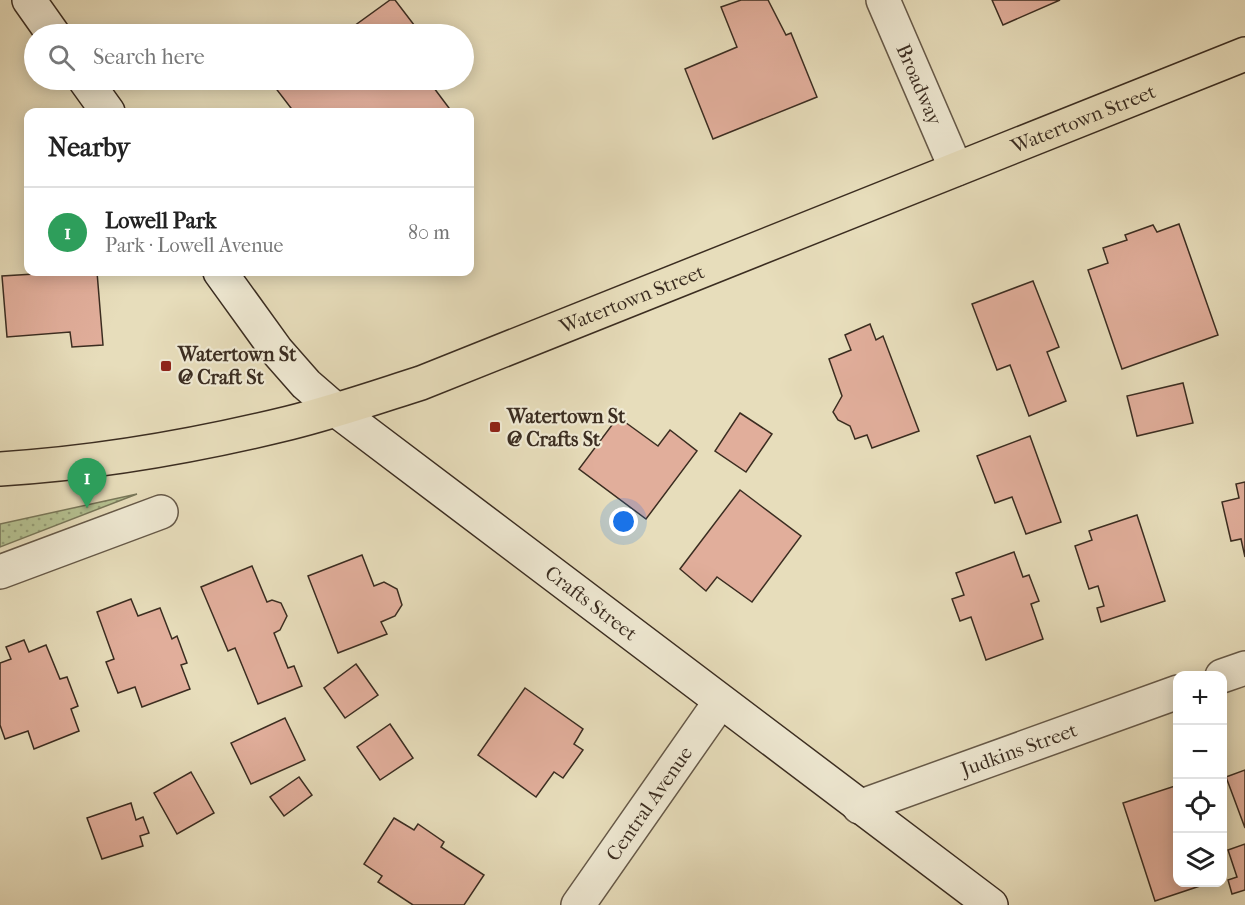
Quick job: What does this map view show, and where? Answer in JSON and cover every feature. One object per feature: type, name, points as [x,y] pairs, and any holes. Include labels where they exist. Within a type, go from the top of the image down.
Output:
[{"type":"main road","points":[[29,0],[46,24]]},
{"type":"main road","name":"Broadway","points":[[883,0],[956,169]]},
{"type":"main road","name":"Watertown Street","points":[[0,469],[62,465],[290,423],[421,383],[1245,54]]},
{"type":"main road","points":[[92,90],[105,108]]},
{"type":"main road","name":"Crafts Street","points":[[223,276],[284,360],[306,384],[336,410],[991,905]]},
{"type":"main road","points":[[0,572],[161,512]]},
{"type":"main road","points":[[1227,674],[1245,669]]},
{"type":"main road","name":"Judkins Street","points":[[859,807],[1173,694]]},
{"type":"main road","name":"Central Avenue","points":[[578,905],[720,702]]},
{"type":"green space","points":[[137,494],[0,547],[0,524]]},
{"type":"building","points":[[390,0],[395,0],[413,24],[357,24]]},
{"type":"building","points":[[741,0],[768,0],[786,35],[791,33],[817,97],[713,139],[685,69],[737,47],[721,7]]},
{"type":"building","points":[[992,0],[1060,0],[1003,25]]},
{"type":"building","points":[[277,90],[436,90],[449,108],[291,108]]},
{"type":"building","points":[[1179,224],[1218,335],[1122,369],[1088,270],[1108,263],[1103,248],[1127,240],[1125,235],[1153,225],[1157,232]]},
{"type":"building","points":[[2,276],[97,276],[103,345],[72,347],[70,332],[7,337]]},
{"type":"building","points":[[1033,281],[1059,347],[1047,352],[1066,401],[1029,416],[1010,365],[997,370],[972,304]]},
{"type":"building","points":[[870,324],[876,340],[883,336],[919,431],[872,448],[867,435],[855,439],[850,426],[838,420],[833,412],[842,396],[829,359],[851,350],[845,335]]},
{"type":"building","points":[[1183,383],[1193,423],[1137,436],[1127,396]]},
{"type":"building","points":[[740,413],[772,434],[746,472],[715,451]]},
{"type":"building","points":[[618,417],[658,446],[670,430],[697,451],[646,519],[579,469]]},
{"type":"building","points":[[1030,436],[1061,522],[1026,534],[1012,497],[995,503],[977,456]]},
{"type":"building","points":[[1245,482],[1245,557],[1241,539],[1231,541],[1222,502],[1239,498],[1236,484]]},
{"type":"building","points":[[740,490],[801,536],[752,602],[717,577],[706,591],[680,569]]},
{"type":"building","points":[[1137,515],[1165,601],[1101,622],[1097,608],[1104,606],[1098,586],[1089,589],[1075,546],[1092,540],[1089,531]]},
{"type":"building","points":[[1014,552],[1023,577],[1029,575],[1039,601],[1031,604],[1043,639],[986,660],[971,617],[960,621],[952,599],[964,595],[956,573]]},
{"type":"building","points":[[362,555],[374,586],[384,582],[397,589],[402,605],[395,616],[381,622],[387,634],[338,653],[308,576]]},
{"type":"building","points":[[252,566],[267,602],[272,600],[281,603],[287,616],[280,630],[274,633],[288,668],[294,666],[302,686],[258,704],[235,648],[228,651],[201,587]]},
{"type":"building","points":[[131,599],[138,616],[160,608],[172,639],[177,636],[187,663],[181,665],[190,689],[142,707],[135,687],[118,693],[106,662],[114,659],[97,612]]},
{"type":"building","points":[[24,640],[29,652],[46,645],[60,679],[67,677],[78,706],[71,709],[79,731],[34,749],[28,731],[5,739],[0,725],[0,663],[11,659],[6,647]]},
{"type":"building","points":[[356,664],[378,695],[345,718],[324,688]]},
{"type":"building","points":[[525,688],[583,729],[574,744],[583,750],[563,778],[554,772],[536,797],[478,755]]},
{"type":"building","points":[[285,718],[305,760],[251,784],[231,743]]},
{"type":"building","points":[[390,724],[413,758],[380,780],[357,747]]},
{"type":"building","points":[[1245,770],[1245,828],[1227,780],[1227,777]]},
{"type":"building","points":[[191,772],[214,813],[177,834],[154,793]]},
{"type":"building","points":[[299,777],[312,795],[284,816],[270,797]]},
{"type":"building","points":[[1173,787],[1173,887],[1197,887],[1155,901],[1123,803]]},
{"type":"building","points":[[131,803],[136,820],[143,817],[149,833],[140,836],[143,846],[102,859],[87,818]]},
{"type":"building","points":[[394,818],[414,830],[418,824],[444,842],[441,847],[484,875],[464,905],[413,905],[378,882],[382,876],[364,864]]},
{"type":"building","points":[[1245,844],[1245,890],[1232,894],[1228,880],[1237,877],[1228,850]]},
{"type":"place","name":"Watertown St @ Craft St","points":[[166,366]]},
{"type":"place","name":"Watertown St @ Crafts St","points":[[495,427]]},
{"type":"place","name":"Lowell Park","points":[[87,508]]}]
